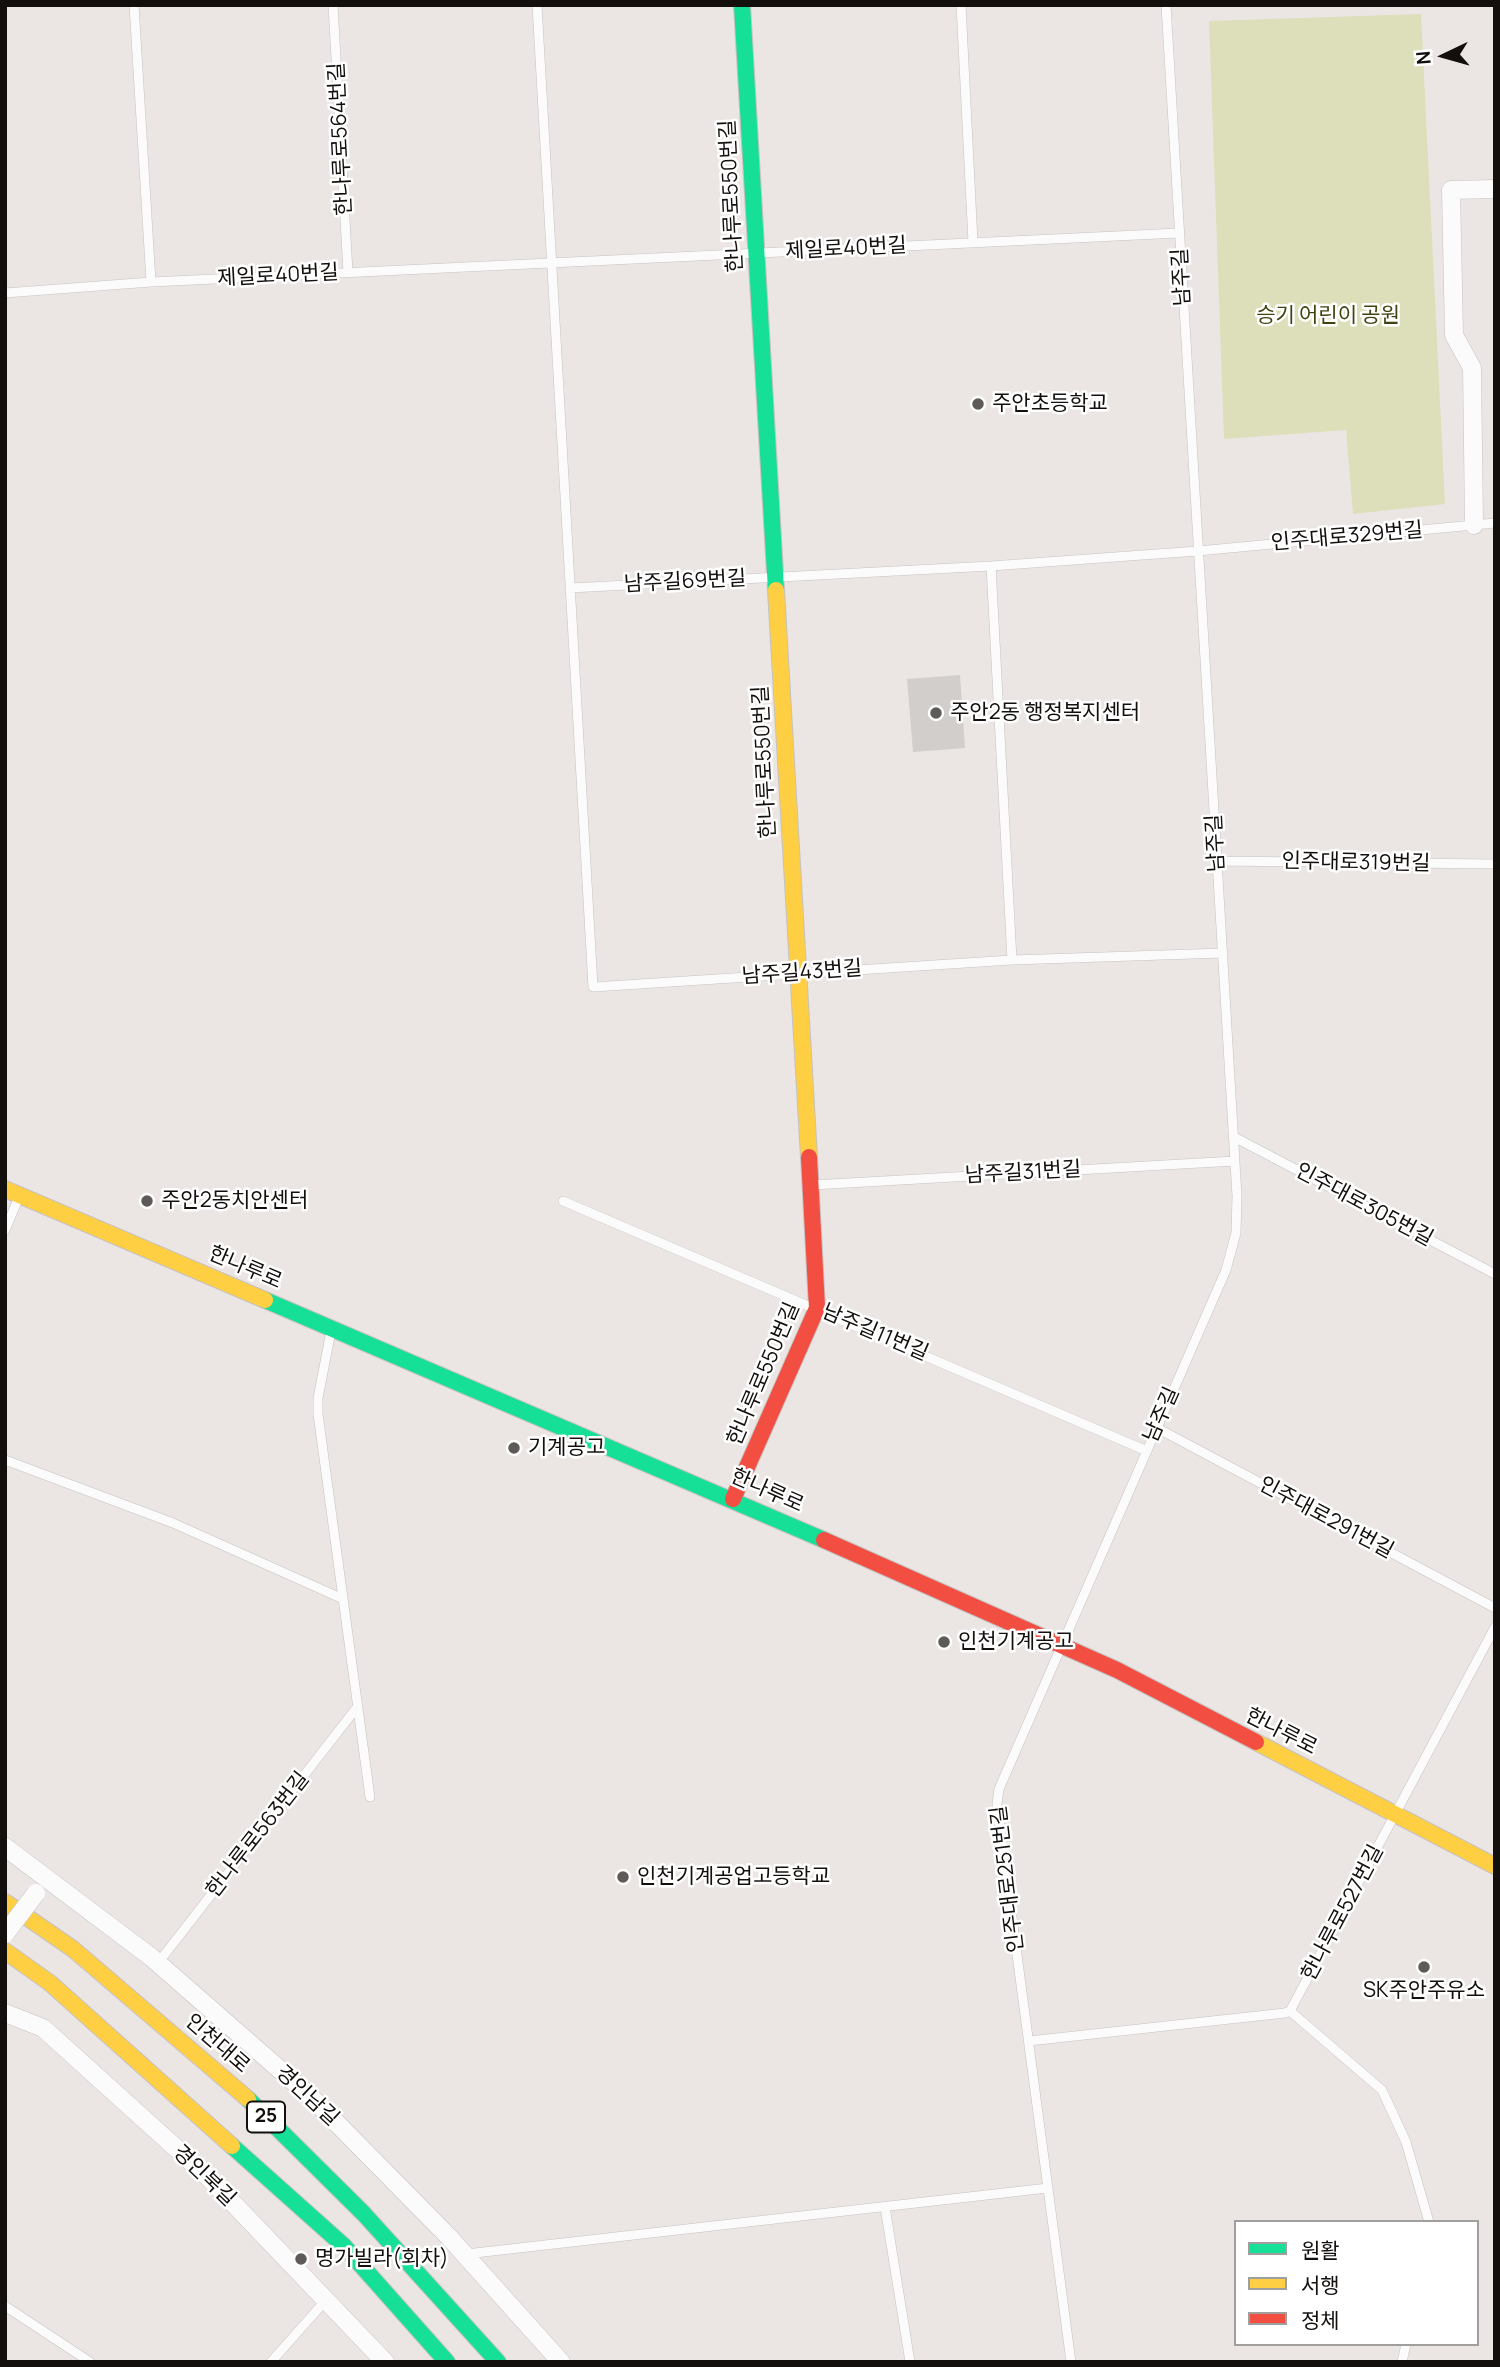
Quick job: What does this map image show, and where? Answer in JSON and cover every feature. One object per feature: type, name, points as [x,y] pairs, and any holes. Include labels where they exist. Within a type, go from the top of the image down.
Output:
[{"type":"main road","name":"한나루로550번길","points":[[733,1499],[817,1308],[742,5]]},
{"type":"main road","name":"한나루로","points":[[13,1192],[733,1499],[1117,1670],[1495,1866]]},
{"type":"main road","name":"인천대로","points":[[5,1902],[73,1949],[234,2085],[364,2214],[498,2362]]},
{"type":"main road","name":"25","points":[[5,1951],[50,1983],[344,2246],[447,2362]]},
{"type":"street","points":[[1474,525],[1472,368],[1454,335],[1451,190],[1495,189]]},
{"type":"street","name":"경인남길","points":[[5,1847],[41,1885],[158,1963],[310,2096],[464,2255],[561,2362]]},
{"type":"street","points":[[5,1934],[41,1885]]},
{"type":"street","name":"경인북길","points":[[5,2013],[43,2028],[208,2177],[385,2362]]},
{"type":"lane","points":[[134,5],[151,282]]},
{"type":"lane","name":"한나루로564번길","points":[[333,5],[348,272]]},
{"type":"lane","points":[[537,5],[570,588]]},
{"type":"lane","points":[[961,5],[973,243]]},
{"type":"lane","name":"남주길","points":[[1062,1645],[1226,1270],[1236,1233],[1234,1137],[1166,5]]},
{"type":"lane","name":"제일로40번길","points":[[5,293],[151,282],[1179,233]]},
{"type":"lane","name":"인주대로329번길","points":[[1198,551],[1495,523]]},
{"type":"lane","name":"남주길69번길","points":[[570,588],[991,566],[1198,551]]},
{"type":"lane","points":[[991,566],[1012,960]]},
{"type":"lane","name":"남주길43번길","points":[[570,588],[593,987],[1012,960],[1223,953]]},
{"type":"lane","name":"인주대로319번길","points":[[1217,861],[1495,864]]},
{"type":"lane","name":"인주대로305번길","points":[[1234,1137],[1495,1273]]},
{"type":"lane","name":"남주길31번길","points":[[811,1185],[1235,1161]]},
{"type":"lane","points":[[5,1230],[13,1192]]},
{"type":"lane","name":"남주길11번길","points":[[563,1200],[1147,1451]]},
{"type":"lane","points":[[332,1328],[318,1398],[318,1414],[370,1797]]},
{"type":"lane","name":"인주대로291번길","points":[[1157,1428],[1495,1608]]},
{"type":"lane","points":[[5,1460],[156,1517],[343,1599]]},
{"type":"lane","name":"한나루로527번길","points":[[1290,2011],[1495,1627]]},
{"type":"lane","name":"인주대로251번길","points":[[1062,1645],[999,1789],[998,1804],[1071,2362]]},
{"type":"lane","name":"한나루로563번길","points":[[158,1963],[358,1706]]},
{"type":"lane","points":[[1029,2041],[1290,2011],[1382,2090],[1406,2143],[1428,2220]]},
{"type":"lane","points":[[464,2255],[1048,2188]]},
{"type":"lane","points":[[886,2207],[909,2362]]},
{"type":"lane","points":[[271,2362],[326,2300]]},
{"type":"lane","points":[[5,2306],[90,2362]]},
{"type":"green space","name":"승기 어린이 공원","points":[[1421,14],[1445,504],[1353,514],[1346,430],[1224,439],[1209,21]]},
{"type":"building","name":"주안2동 행정복지센터","points":[[960,675],[965,748],[913,752],[907,679]]},
{"type":"traffic: fast","points":[[742,5],[776,590]]},
{"type":"traffic: fast","points":[[265,1300],[824,1540]]},
{"type":"traffic: fast","points":[[248,2099],[364,2214],[498,2362]]},
{"type":"traffic: fast","points":[[232,2146],[344,2246],[447,2362]]},
{"type":"traffic: slow","points":[[776,590],[809,1157]]},
{"type":"traffic: slow","points":[[5,1189],[265,1300]]},
{"type":"traffic: slow","points":[[1256,1742],[1495,1866]]},
{"type":"traffic: slow","points":[[5,1902],[73,1949],[248,2099]]},
{"type":"traffic: slow","points":[[5,1951],[50,1983],[232,2146]]},
{"type":"traffic: jam","points":[[733,1499],[817,1308],[809,1157]]},
{"type":"traffic: jam","points":[[824,1540],[1117,1670],[1256,1742]]},
{"type":"place","name":"주안초등학교","points":[[978,404]]},
{"type":"place","name":"주안2동 행정복지센터","points":[[936,713]]},
{"type":"place","name":"주안2동치안센터","points":[[147,1201]]},
{"type":"place","name":"기계공고","points":[[514,1448]]},
{"type":"place","name":"인천기계공고","points":[[944,1642]]},
{"type":"place","name":"인천기계공업고등학교","points":[[623,1877]]},
{"type":"place","name":"SK주안주유소","points":[[1424,1967]]},
{"type":"place","name":"명가빌라(회차)","points":[[301,2259]]}]
